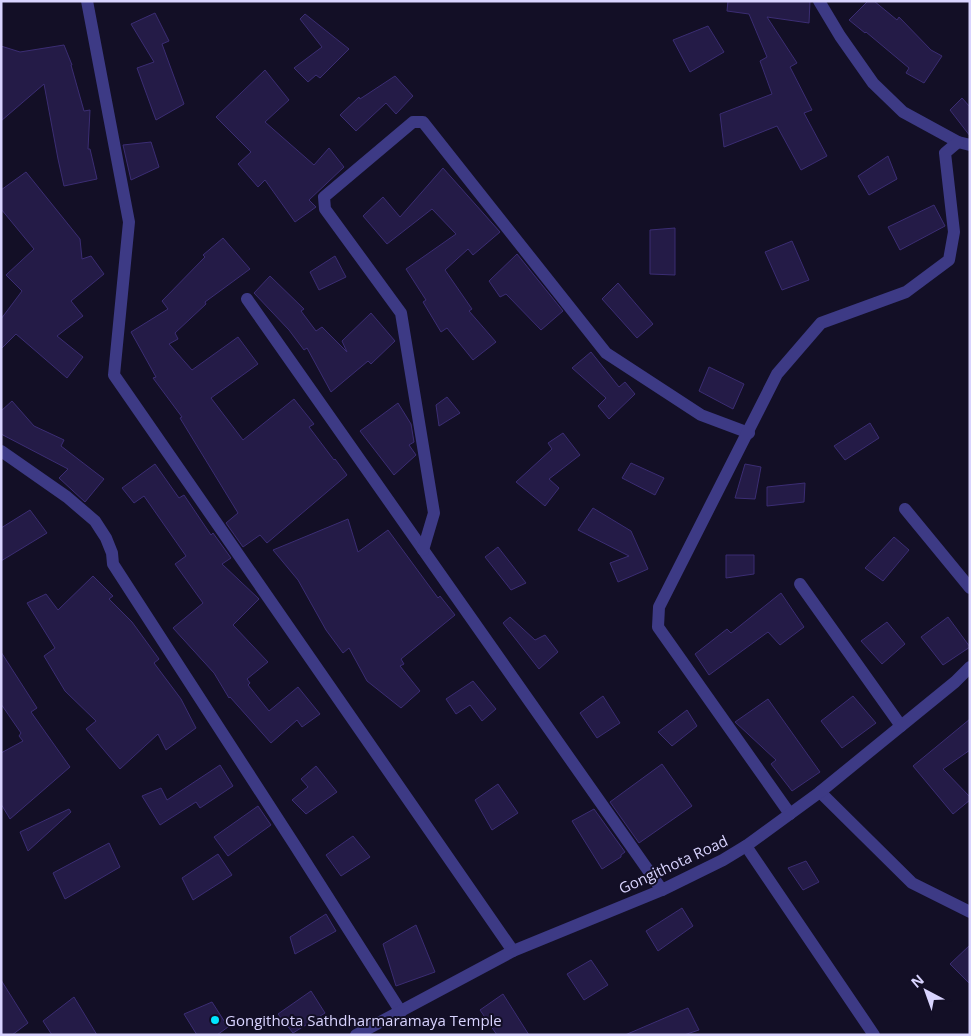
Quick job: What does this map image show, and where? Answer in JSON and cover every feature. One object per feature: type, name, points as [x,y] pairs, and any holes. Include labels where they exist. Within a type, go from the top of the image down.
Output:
[{"type":"street","points":[[87,1],[129,222],[114,375],[513,950]]},
{"type":"street","points":[[819,1],[840,36],[873,83],[904,112],[964,144]]},
{"type":"street","points":[[423,550],[434,513],[401,313],[325,209],[324,197],[414,122],[423,122],[606,353],[701,415],[749,432]]},
{"type":"street","points":[[790,814],[658,628],[659,607],[777,374],[821,323],[906,292],[949,260],[954,232],[945,153],[964,144]]},
{"type":"street","points":[[247,299],[662,890]]},
{"type":"street","points":[[1,451],[67,497],[95,521],[112,553],[113,564],[401,1012]]},
{"type":"street","points":[[905,509],[970,588]]},
{"type":"street","points":[[800,584],[901,726]]},
{"type":"street","name":"Gongithota Road","points":[[356,1035],[513,950],[662,890],[723,860],[746,846],[820,792],[970,668]]},
{"type":"street","points":[[820,792],[912,883],[970,912]]},
{"type":"street","points":[[746,846],[874,1035]]},
{"type":"building","points":[[728,1],[810,1],[809,23],[767,17],[797,63],[790,67],[812,110],[804,113],[827,156],[801,170],[777,126],[724,147],[720,114],[772,94],[760,61],[767,57],[749,14],[727,11]]},
{"type":"building","points":[[868,1],[874,1],[897,20],[899,17],[931,50],[942,56],[924,83],[906,73],[909,68],[849,20]]},
{"type":"building","points":[[155,13],[169,41],[162,44],[184,104],[156,120],[137,68],[154,62],[131,24]]},
{"type":"building","points":[[305,14],[349,49],[320,78],[316,75],[308,82],[294,68],[322,47],[300,19]]},
{"type":"building","points":[[708,26],[724,52],[690,72],[673,40]]},
{"type":"building","points":[[64,45],[72,65],[84,111],[90,110],[88,149],[90,149],[97,179],[64,186],[44,84],[1,121],[1,46],[20,52]]},
{"type":"building","points":[[265,70],[289,100],[265,122],[314,165],[329,148],[344,167],[309,200],[316,207],[295,222],[265,180],[258,187],[238,164],[251,152],[216,117]]},
{"type":"building","points":[[395,76],[413,96],[396,114],[386,103],[356,131],[340,115],[359,97],[360,99]]},
{"type":"building","points":[[962,98],[970,107],[970,136],[950,110]]},
{"type":"building","points":[[151,142],[159,167],[131,180],[123,145]]},
{"type":"building","points":[[888,156],[897,179],[869,195],[858,176]]},
{"type":"building","points":[[443,168],[500,232],[473,255],[468,249],[445,270],[472,309],[469,311],[496,342],[473,360],[447,328],[441,332],[423,302],[426,300],[406,269],[456,234],[432,209],[387,244],[363,216],[383,197],[400,217]]},
{"type":"building","points":[[26,172],[80,239],[82,259],[91,256],[104,274],[71,301],[83,316],[57,336],[83,357],[67,378],[16,334],[1,349],[1,319],[22,291],[6,275],[34,249],[1,209],[1,190]]},
{"type":"building","points":[[934,205],[945,226],[900,250],[888,227]]},
{"type":"building","points":[[675,228],[675,275],[650,274],[650,230]]},
{"type":"building","points":[[223,238],[250,269],[205,302],[206,304],[175,333],[178,339],[169,344],[192,370],[238,337],[258,364],[211,398],[243,440],[294,399],[314,424],[309,427],[347,475],[267,543],[260,535],[243,547],[226,523],[238,513],[180,418],[182,417],[153,378],[156,377],[131,332],[168,309],[162,301],[205,257],[203,255]]},
{"type":"building","points":[[792,241],[809,280],[782,290],[765,252]]},
{"type":"building","points":[[517,254],[563,311],[541,330],[506,294],[500,297],[489,281]]},
{"type":"building","points":[[335,256],[346,277],[319,290],[310,272]]},
{"type":"building","points":[[270,276],[304,309],[301,311],[316,331],[322,327],[347,352],[342,341],[371,313],[395,341],[371,364],[368,361],[331,392],[307,348],[304,350],[289,330],[254,293]]},
{"type":"building","points":[[618,283],[653,324],[637,338],[602,299]]},
{"type":"building","points":[[591,352],[619,387],[625,382],[635,394],[609,419],[598,406],[606,398],[572,368]]},
{"type":"building","points":[[709,367],[744,384],[733,409],[699,391]]},
{"type":"building","points":[[447,397],[460,413],[439,426],[436,405]]},
{"type":"building","points":[[12,401],[34,426],[64,440],[61,446],[104,479],[85,502],[59,478],[68,469],[1,434],[1,411]]},
{"type":"building","points":[[398,403],[411,424],[414,442],[409,445],[416,455],[394,475],[360,431]]},
{"type":"building","points":[[870,423],[879,438],[845,460],[834,446]]},
{"type":"building","points":[[563,433],[580,455],[549,479],[559,488],[545,506],[516,482],[552,449],[548,443]]},
{"type":"building","points":[[631,463],[664,478],[655,495],[622,478]]},
{"type":"building","points":[[155,464],[179,498],[184,495],[211,535],[213,533],[231,558],[222,564],[259,599],[233,625],[268,662],[247,679],[250,683],[248,685],[269,711],[298,687],[320,714],[302,727],[297,720],[271,743],[229,698],[214,673],[173,628],[203,603],[175,564],[186,556],[144,496],[134,503],[122,488]]},
{"type":"building","points":[[745,464],[761,467],[755,499],[735,498]]},
{"type":"building","points":[[805,483],[804,502],[767,506],[767,487]]},
{"type":"building","points":[[593,508],[631,531],[648,569],[618,582],[610,563],[629,556],[578,530]]},
{"type":"building","points":[[30,510],[47,533],[1,561],[1,528]]},
{"type":"building","points":[[348,519],[358,552],[388,530],[438,598],[440,596],[455,615],[401,659],[404,664],[400,666],[420,691],[401,708],[367,681],[349,648],[343,653],[326,630],[298,580],[273,550]]},
{"type":"building","points":[[894,537],[909,550],[883,581],[865,568]]},
{"type":"building","points":[[498,547],[526,583],[511,590],[485,557]]},
{"type":"building","points":[[726,555],[754,555],[754,574],[726,578]]},
{"type":"building","points":[[93,576],[113,596],[109,599],[132,622],[159,659],[154,663],[181,699],[196,728],[166,750],[158,734],[120,769],[86,729],[96,721],[65,691],[44,656],[55,648],[27,603],[46,594],[58,610]]},
{"type":"building","points":[[781,593],[804,627],[780,645],[768,632],[709,675],[695,654],[727,629],[731,633]]},
{"type":"building","points":[[510,617],[535,640],[545,635],[558,652],[539,669],[503,623]]},
{"type":"building","points":[[948,617],[970,647],[943,665],[921,637]]},
{"type":"building","points":[[887,622],[905,644],[882,664],[861,641]]},
{"type":"building","points":[[1,652],[37,708],[31,712],[70,767],[10,819],[1,804],[1,753],[23,741],[19,736],[21,733],[1,704]]},
{"type":"building","points":[[473,681],[496,709],[482,721],[470,705],[456,714],[446,699]]},
{"type":"building","points":[[603,696],[620,723],[597,738],[580,713]]},
{"type":"building","points":[[853,696],[876,723],[842,748],[821,721]]},
{"type":"building","points":[[768,699],[820,772],[792,791],[771,764],[776,760],[735,722]]},
{"type":"building","points":[[687,710],[697,726],[672,746],[658,732]]},
{"type":"building","points":[[970,719],[970,750],[943,769],[970,797],[970,800],[953,814],[913,766]]},
{"type":"building","points":[[662,764],[692,806],[639,843],[610,802]]},
{"type":"building","points":[[220,765],[233,786],[200,808],[196,802],[160,825],[142,796],[161,788],[167,800]]},
{"type":"building","points":[[316,766],[337,792],[306,814],[292,800],[308,787],[301,779]]},
{"type":"building","points":[[498,784],[518,813],[492,830],[475,800]]},
{"type":"building","points":[[258,806],[271,825],[228,856],[214,837]]},
{"type":"building","points":[[69,809],[71,812],[28,851],[20,832]]},
{"type":"building","points":[[594,809],[625,852],[621,857],[602,869],[572,821]]},
{"type":"building","points":[[353,836],[370,857],[341,876],[326,855]]},
{"type":"building","points":[[109,843],[120,867],[65,899],[53,873]]},
{"type":"building","points":[[218,854],[232,875],[193,900],[182,878]]},
{"type":"building","points":[[806,861],[819,882],[803,890],[788,868]]},
{"type":"building","points":[[682,908],[693,926],[658,951],[646,931]]},
{"type":"building","points":[[326,914],[336,931],[295,954],[290,937]]},
{"type":"building","points":[[416,925],[435,972],[396,986],[383,944]]},
{"type":"building","points":[[970,945],[970,984],[950,964]]},
{"type":"building","points":[[591,960],[608,985],[584,1000],[567,974]]},
{"type":"building","points":[[1,980],[28,1023],[12,1035],[1,1035]]},
{"type":"building","points":[[311,991],[325,1013],[293,1033],[278,1014]]},
{"type":"building","points":[[503,994],[529,1035],[497,1035],[480,1010]]},
{"type":"building","points":[[74,997],[97,1035],[52,1035],[43,1021]]},
{"type":"building","points":[[212,1002],[228,1027],[217,1035],[197,1035],[184,1014]]},
{"type":"building","points":[[688,1008],[699,1030],[684,1035],[625,1035]]},
{"type":"place","name":"Gongithota Sathdharmaramaya Temple","points":[[215,1020]]}]
